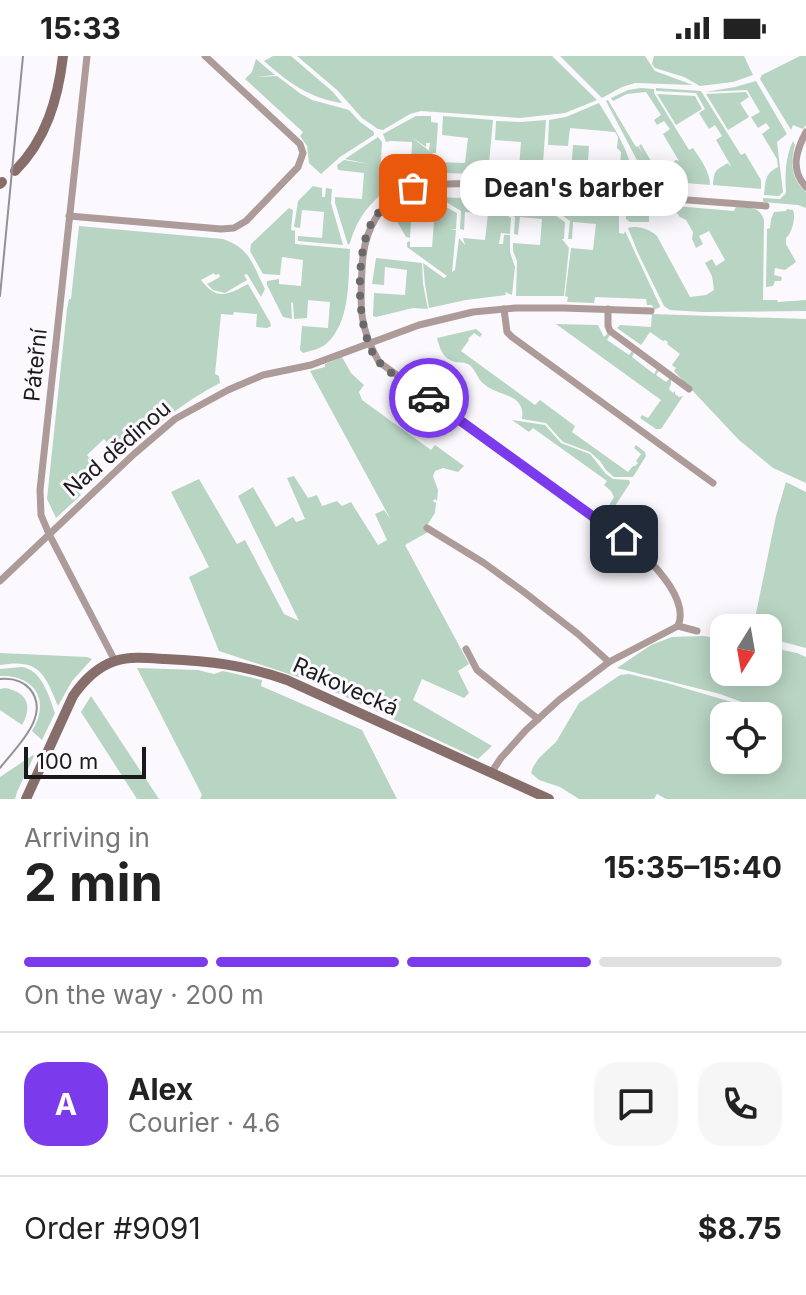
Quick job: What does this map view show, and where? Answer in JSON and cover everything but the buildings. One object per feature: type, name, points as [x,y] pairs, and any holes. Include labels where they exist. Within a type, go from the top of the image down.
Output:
[{"type":"main road","points":[[15,171],[34,148],[48,122],[63,56]]},
{"type":"main road","name":"Rakovecká","points":[[115,661],[134,658],[187,660],[256,669],[549,799]]},
{"type":"main road","points":[[26,799],[81,683],[93,672],[115,661]]},
{"type":"street","name":"Páteřní","points":[[87,56],[40,490],[41,515],[115,661]]},
{"type":"street","points":[[69,216],[234,228],[247,221],[298,167],[303,153],[300,144],[205,56]]},
{"type":"street","points":[[806,132],[799,146],[795,168],[806,187]]},
{"type":"street","points":[[678,626],[681,612],[671,588],[640,551],[382,364],[368,343],[361,319],[362,260],[366,239],[382,208],[403,192],[436,184],[490,185],[766,206]]},
{"type":"street","name":"Nad dědinou","points":[[0,581],[175,419],[263,375],[311,365],[443,318],[473,312],[563,308],[651,311]]},
{"type":"street","points":[[504,309],[507,332],[512,337],[713,483]]},
{"type":"street","points":[[608,309],[610,331],[689,389]]},
{"type":"street","points":[[672,391],[679,381]]},
{"type":"street","points":[[427,528],[524,592],[609,662]]},
{"type":"street","points":[[491,773],[538,719],[609,662],[678,626],[697,631]]},
{"type":"street","points":[[466,649],[477,670],[538,719]]},
{"type":"green space","points":[[273,56],[291,56],[342,103],[319,97],[291,83],[264,61]]},
{"type":"green space","points":[[297,56],[552,56],[597,100],[565,113],[520,118],[421,111],[383,130],[362,118],[337,90]]},
{"type":"green space","points":[[560,56],[645,56],[655,71],[693,85],[635,83],[602,98]]},
{"type":"green space","points":[[654,56],[744,56],[753,75],[733,82],[700,86],[684,77],[655,68],[652,64]]},
{"type":"green space","points":[[806,56],[806,125],[803,129],[793,125],[791,130],[760,79],[762,75]]},
{"type":"green space","points":[[256,59],[275,75],[255,77],[277,76],[312,100],[349,110],[374,135],[340,157],[321,174],[309,163],[307,146],[300,136],[303,132],[245,79],[252,72]]},
{"type":"green space","points":[[756,81],[787,134],[777,142],[783,192],[779,196],[764,195],[768,175],[778,167],[777,159],[762,134],[770,128],[766,123],[758,128],[751,117],[760,112],[747,90],[705,92]]},
{"type":"green space","points":[[641,88],[654,89],[689,150],[693,148],[704,165],[710,185],[662,181],[668,166],[679,161],[663,134],[670,129],[664,121],[657,125],[654,120],[661,115],[646,92],[627,94],[613,101],[611,98]]},
{"type":"green space","points":[[656,88],[701,91],[741,155],[745,153],[761,180],[761,189],[713,185],[718,169],[728,163],[731,166],[716,140],[722,136],[715,125],[709,129],[699,113],[705,109],[696,93],[656,91]]},
{"type":"green space","points":[[746,92],[749,97],[740,103],[749,117],[728,130],[706,94]]},
{"type":"green space","points":[[657,94],[695,96],[702,109],[676,125]]},
{"type":"green space","points":[[608,100],[643,154],[641,144],[658,173],[659,181],[640,179],[638,162]]},
{"type":"green space","points":[[599,103],[617,132],[626,152],[634,185],[607,183],[607,177],[615,177],[616,171],[610,171],[611,166],[620,166],[621,152],[617,148],[615,132],[570,128],[568,146],[548,145],[549,120],[566,117]]},
{"type":"green space","points":[[416,116],[431,116],[431,122],[438,123],[436,153],[432,153],[436,156],[434,173],[403,181],[386,167],[411,169],[412,142],[386,142],[383,134]]},
{"type":"green space","points":[[443,116],[493,120],[488,174],[438,173],[439,162],[465,163],[468,138],[442,135]]},
{"type":"green space","points":[[546,120],[542,178],[492,174],[492,166],[519,168],[521,142],[495,140],[496,121]]},
{"type":"green space","points":[[378,137],[382,142],[379,196],[361,217],[348,245],[335,197],[362,199],[364,173],[338,170],[337,165],[344,160],[369,164],[345,159]]},
{"type":"green space","points":[[793,141],[793,170],[797,182],[806,192],[806,208],[763,202],[763,198],[780,199],[786,193],[786,166]]},
{"type":"green space","points":[[573,145],[589,146],[587,176],[604,177],[604,183],[545,178],[546,171],[571,173]]},
{"type":"green space","points":[[313,186],[322,188],[322,197],[325,197],[326,188],[332,189],[331,203],[343,245],[298,241],[298,236],[322,238],[324,212],[302,210],[300,228],[294,227],[298,201]]},
{"type":"green space","points":[[433,197],[433,200],[457,213],[456,229],[450,229],[456,230],[452,272],[455,270],[459,238],[465,245],[463,238],[485,240],[488,214],[465,212],[464,230],[460,229],[461,211],[438,197],[486,199],[511,218],[510,234],[501,233],[499,244],[503,244],[504,235],[510,235],[510,252],[515,267],[512,295],[505,292],[506,295],[429,308],[423,263],[444,278],[447,276],[407,247],[407,242],[410,241],[410,247],[432,247],[434,221],[411,220],[410,238],[406,237],[394,216],[412,203]]},
{"type":"green space","points":[[490,199],[540,203],[540,207],[565,222],[562,239],[569,248],[564,296],[516,296],[517,261],[513,243],[540,245],[542,219],[520,217],[518,235],[514,234],[515,217]]},
{"type":"green space","points":[[629,199],[631,205],[757,210],[764,220],[763,300],[806,300],[806,311],[670,310],[664,306],[628,228],[643,228],[657,236],[690,297],[706,295],[714,290],[712,276],[705,263],[712,259],[716,266],[725,260],[709,231],[699,236],[703,244],[696,248],[693,232],[674,209],[648,209],[645,211],[649,222],[630,222],[626,219],[625,204]]},
{"type":"green space","points":[[545,203],[619,209],[619,233],[624,234],[625,231],[660,307],[654,310],[652,305],[647,305],[646,299],[595,297],[594,303],[567,302],[568,297],[565,296],[571,248],[593,250],[596,224],[573,222],[572,239],[568,239],[570,221]]},
{"type":"green space","points":[[289,208],[293,210],[291,230],[295,231],[295,244],[350,249],[347,300],[340,324],[326,344],[303,353],[300,350],[302,326],[328,328],[330,302],[308,300],[307,318],[294,319],[291,302],[292,319],[283,317],[267,281],[279,279],[279,284],[301,286],[303,260],[282,257],[280,275],[263,274],[250,251],[251,244]]},
{"type":"green space","points":[[793,210],[794,217],[786,244],[796,262],[785,270],[775,268],[774,275],[782,277],[781,281],[766,287],[767,229],[774,212]]},
{"type":"green space","points":[[79,226],[223,239],[232,243],[245,253],[253,265],[265,289],[261,297],[247,274],[244,275],[247,280],[225,293],[213,290],[207,284],[220,277],[219,274],[214,273],[201,280],[212,291],[223,294],[248,284],[271,326],[256,327],[257,314],[221,314],[215,374],[219,376],[220,383],[180,407],[120,458],[104,439],[87,455],[93,461],[71,484],[81,495],[56,518],[47,499]]},
{"type":"green space","points":[[376,258],[422,263],[428,309],[413,308],[373,316],[374,293],[405,295],[407,270],[385,267],[384,285],[372,284]]},
{"type":"green space","points":[[652,314],[806,319],[806,483],[773,468],[739,440],[674,371],[676,368],[672,365],[680,354],[668,342],[650,332],[641,345],[617,328],[620,325],[651,327]]},
{"type":"green space","points":[[556,324],[598,325],[604,337],[608,333],[610,335],[607,340],[629,355],[632,351],[632,357],[654,374],[657,369],[656,375],[666,382],[671,379],[669,389],[679,397],[683,396],[661,429],[640,418],[642,415],[648,418],[661,400]]},
{"type":"green space","points":[[476,329],[482,334],[480,337],[474,333],[461,351],[535,405],[540,400],[575,426],[572,432],[628,472],[638,463],[636,461],[641,454],[634,448],[636,445],[645,452],[646,456],[633,477],[614,477],[590,452],[563,442],[546,423],[522,419],[520,404],[484,384],[468,364],[451,361],[445,356],[437,338]]},
{"type":"green space","points":[[342,357],[351,373],[364,385],[359,392],[362,400],[431,450],[435,445],[464,466],[458,472],[443,468],[435,471],[437,501],[433,501],[436,503],[435,513],[426,527],[428,532],[405,545],[469,664],[458,671],[469,693],[464,698],[422,679],[413,700],[492,746],[478,759],[316,683],[219,651],[189,577],[209,567],[171,492],[199,479],[237,544],[245,540],[284,614],[299,621],[238,496],[253,487],[276,527],[293,517],[296,522],[305,519],[287,478],[294,476],[308,498],[317,495],[322,506],[337,501],[342,506],[351,502],[378,545],[387,540],[375,514],[384,510],[391,520],[310,371]]},
{"type":"green space","points":[[512,420],[545,425],[561,443],[590,454],[613,479],[629,480],[609,515],[605,512],[614,497],[604,485],[607,481],[533,428],[529,432]]},
{"type":"green space","points":[[786,482],[806,492],[806,648],[782,642],[782,614],[756,614]]},
{"type":"green space","points":[[672,637],[710,637],[710,686],[782,686],[782,650],[806,657],[806,799],[666,799],[657,794],[654,799],[579,799],[531,773],[539,758],[556,742],[579,703],[620,675],[629,674],[732,702],[710,702],[710,774],[782,774],[782,717],[786,718],[782,717],[782,702],[742,702],[617,668],[651,645]]},
{"type":"green space","points":[[0,653],[92,659],[72,681],[58,706],[39,671],[24,664],[0,665]]},
{"type":"green space","points":[[22,667],[40,678],[55,713],[42,740],[32,731],[40,710],[36,692],[22,680],[0,676],[0,669]]},
{"type":"green space","points":[[137,668],[198,670],[214,674],[223,671],[262,680],[261,686],[362,730],[397,799],[200,799],[202,795]]},
{"type":"green space","points":[[5,688],[23,696],[26,701],[27,712],[22,725],[0,710],[0,689]]},
{"type":"green space","points":[[91,696],[159,799],[137,799],[81,712]]},
{"type":"green space","points":[[33,755],[15,799],[0,799],[0,777]]},
{"type":"tram line","points":[[0,296],[23,56]]},
{"type":"tram line","points":[[0,679],[16,680],[27,686],[36,699],[37,710],[29,731],[0,768]]},
{"type":"way so far","points":[[413,188],[382,208],[368,231],[362,260],[361,319],[368,343],[379,362],[429,398]]},
{"type":"place","name":"Dean's barber","points":[[413,188]]},
{"type":"route","points":[[429,398],[624,539]]}]
